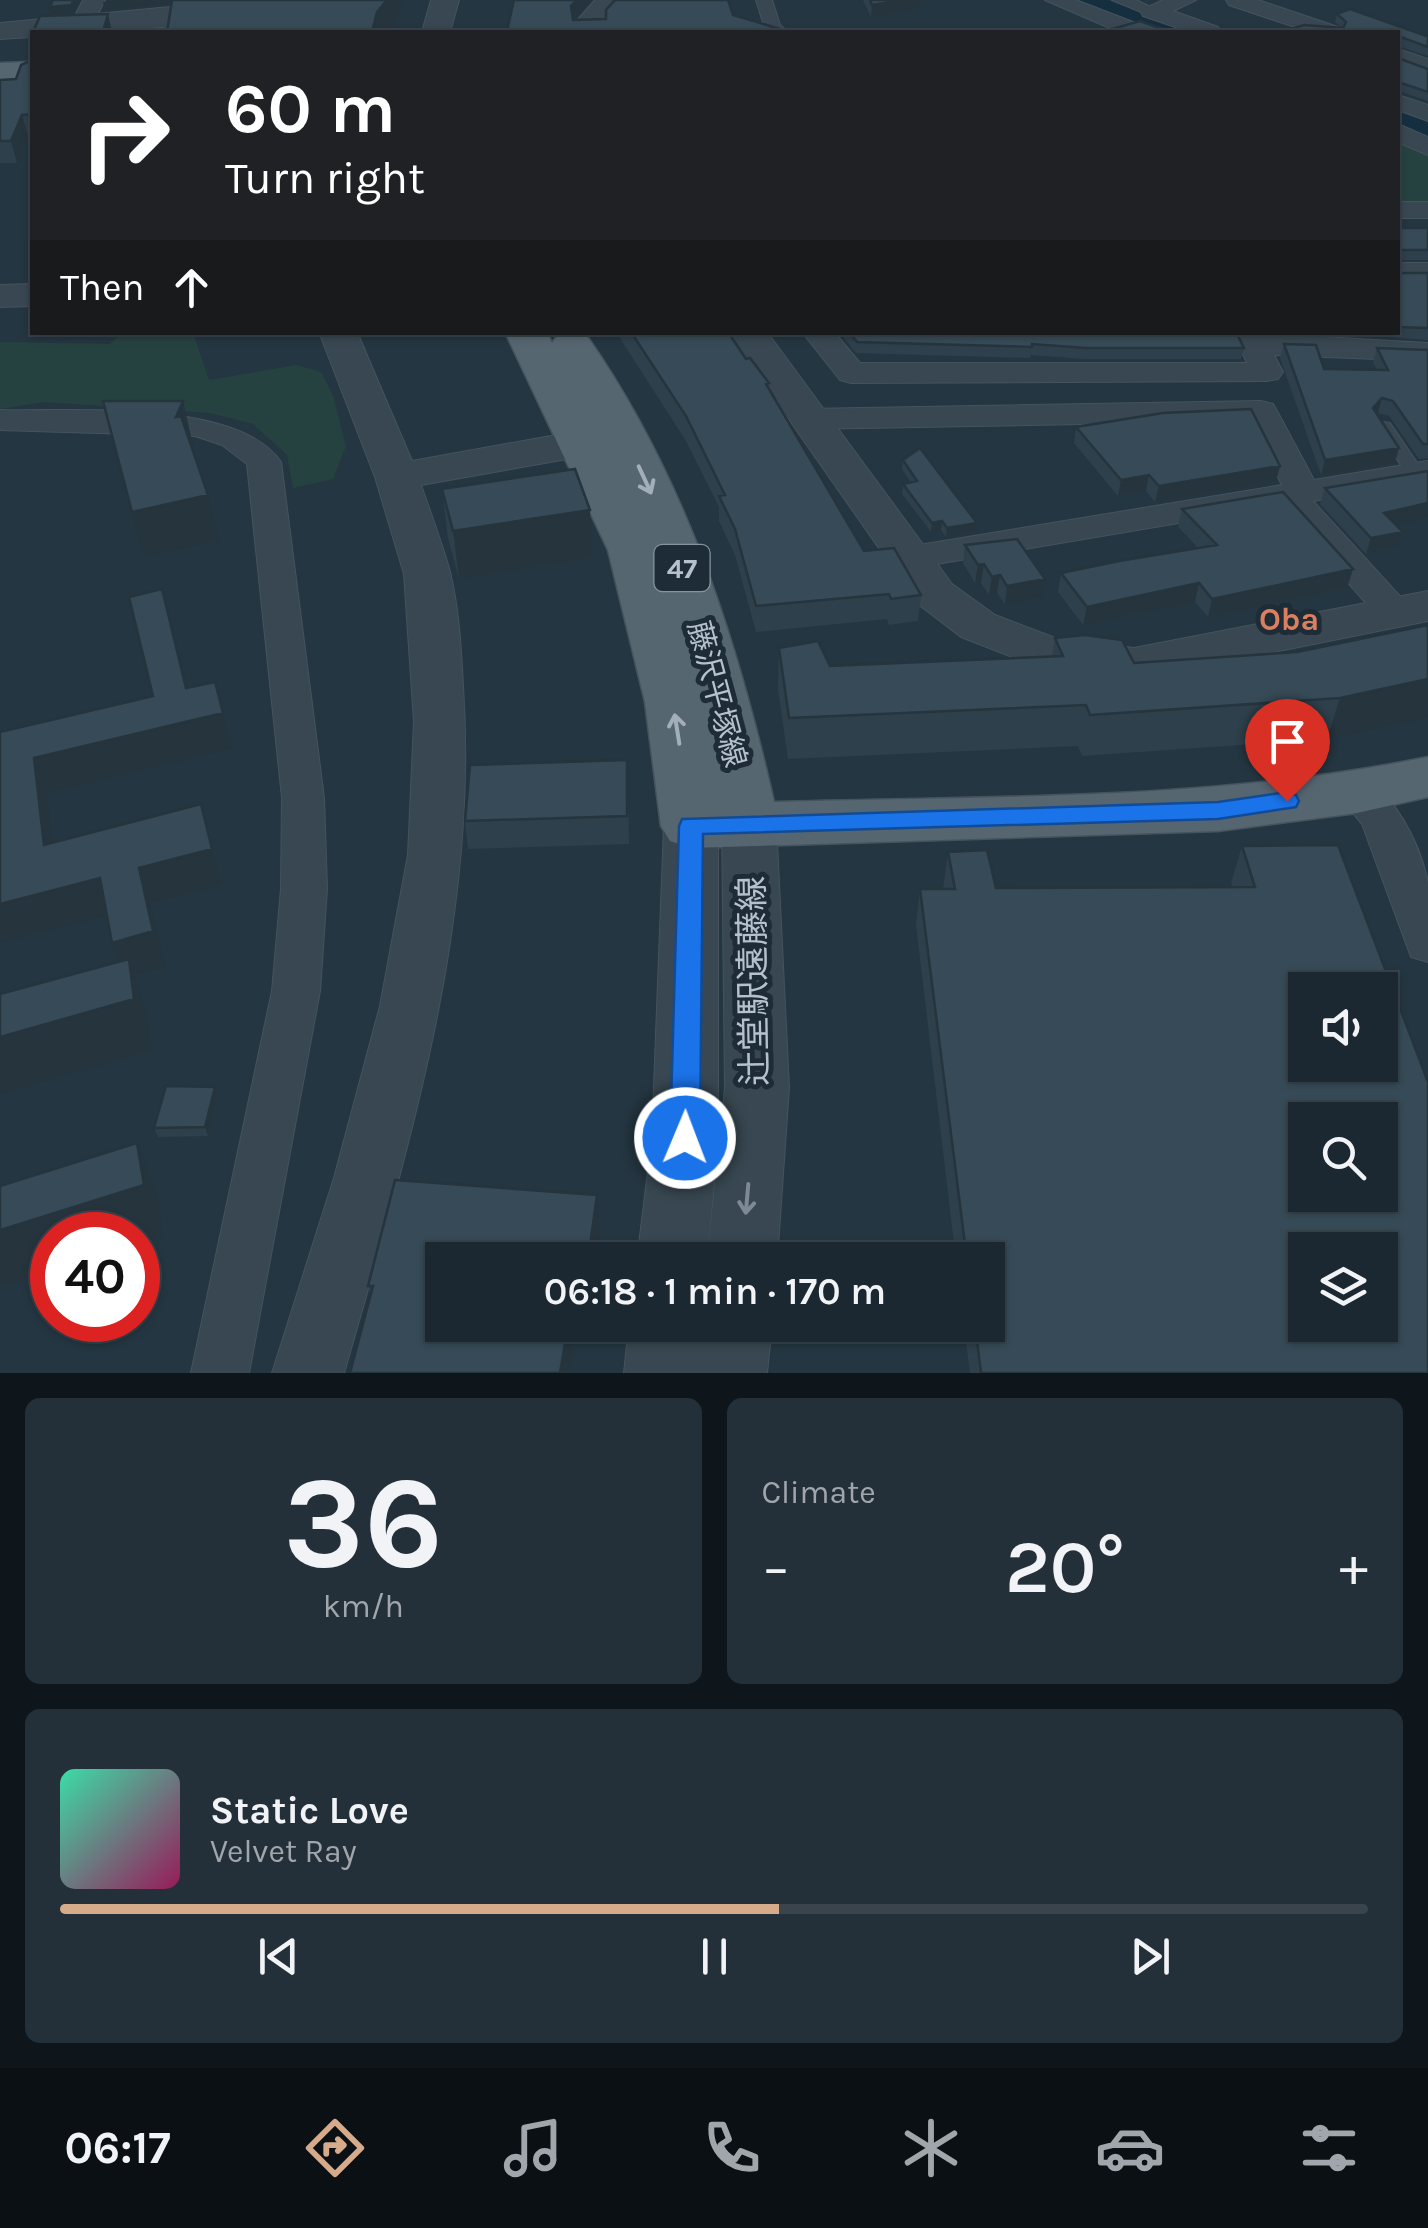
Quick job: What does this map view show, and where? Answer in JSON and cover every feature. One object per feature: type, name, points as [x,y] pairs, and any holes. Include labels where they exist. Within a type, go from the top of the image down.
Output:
[{"type":"main road","points":[[0,73],[30,72]]},
{"type":"main road","name":"藤沢平塚線","points":[[554,336],[584,443],[634,550],[672,702],[720,824]]},
{"type":"main road","name":"藤沢平塚線","points":[[554,336],[626,438],[674,543],[722,698],[720,824]]},
{"type":"main road","points":[[720,824],[1218,810],[1356,792],[1428,777]]},
{"type":"street","points":[[1,34],[88,12],[232,11],[286,0]]},
{"type":"street","points":[[437,30],[445,0]]},
{"type":"street","points":[[590,30],[589,23],[610,0]]},
{"type":"street","points":[[764,0],[776,30]]},
{"type":"street","points":[[1056,0],[1133,30]]},
{"type":"street","points":[[1120,0],[1204,30]]},
{"type":"street","points":[[1151,11],[1186,0]]},
{"type":"street","points":[[1237,0],[1324,30]]},
{"type":"street","points":[[1400,57],[1428,67]]},
{"type":"street","points":[[1400,133],[1428,147]]},
{"type":"street","points":[[1400,210],[1428,210]]},
{"type":"street","points":[[1400,272],[1428,272]]},
{"type":"street","points":[[0,296],[30,295]]},
{"type":"street","points":[[308,1373],[367,1178],[410,1006],[436,855],[440,722],[427,574],[397,476],[339,335]]},
{"type":"street","points":[[749,335],[935,594],[978,626],[1050,654],[1134,664],[1411,609]]},
{"type":"street","points":[[820,335],[851,372],[1267,372],[1251,338],[1428,352]]},
{"type":"street","points":[[806,419],[1261,411],[1296,493],[1411,609]]},
{"type":"street","points":[[0,420],[196,426],[227,434],[248,445],[264,462],[301,778],[304,889],[296,991],[220,1373]]},
{"type":"street","points":[[397,476],[584,443]]},
{"type":"street","points":[[907,558],[1422,472]]},
{"type":"street","points":[[1356,792],[1381,818],[1428,944]]},
{"type":"street","name":"辻堂駅遠藤線","points":[[674,1242],[720,824]]},
{"type":"street","name":"辻堂駅遠藤線","points":[[720,824],[757,1088],[744,1242]]},
{"type":"street","points":[[660,1373],[663,1342]]},
{"type":"street","points":[[731,1373],[734,1342]]},
{"type":"lane","points":[[1380,422],[1422,472]]},
{"type":"green space","points":[[1400,140],[1428,150],[1428,203],[1400,203]]},
{"type":"green space","points":[[120,335],[192,335],[209,380],[297,365],[321,372],[333,396],[346,446],[333,479],[293,488],[287,455],[253,424],[210,413],[44,402],[0,409],[0,342],[110,344]]},
{"type":"building","points":[[53,0],[74,0],[71,5],[50,7]]},
{"type":"building","points":[[172,0],[387,0],[377,12],[372,30],[167,30]]},
{"type":"building","points":[[514,0],[577,0],[571,6],[573,20],[606,19],[606,10],[615,0],[728,0],[733,15],[780,29],[780,30],[507,30]]},
{"type":"building","points":[[870,0],[904,0],[872,5]]},
{"type":"building","points":[[1350,9],[1428,35],[1428,47],[1400,38],[1400,30],[1289,30],[1304,25],[1343,28],[1346,22],[1337,14]]},
{"type":"building","points":[[108,14],[104,30],[34,30],[40,16]]},
{"type":"building","points":[[1140,21],[1165,30],[1109,30]]},
{"type":"building","points":[[1400,59],[1428,69],[1428,92],[1401,83]]},
{"type":"building","points":[[30,61],[30,114],[22,115],[11,141],[0,141],[0,80],[16,79],[21,65]]},
{"type":"building","points":[[1400,228],[1428,228],[1428,250],[1400,250]]},
{"type":"building","points":[[1400,273],[1428,273],[1428,328],[1400,327]]},
{"type":"building","points":[[633,335],[730,335],[769,383],[766,384],[864,551],[894,548],[921,595],[891,599],[889,594],[756,606],[735,529],[719,496],[725,495],[686,416]]},
{"type":"building","points":[[851,335],[1238,335],[1244,348],[1086,348],[857,342]]},
{"type":"building","points":[[1284,344],[1316,345],[1324,369],[1388,370],[1377,348],[1428,350],[1428,444],[1423,444],[1393,401],[1382,398],[1373,408],[1399,448],[1325,460]]},
{"type":"building","points":[[103,401],[183,401],[176,417],[181,416],[208,495],[132,512]]},
{"type":"building","points":[[1251,409],[1280,466],[1159,486],[1149,475],[1121,480],[1076,427],[1163,413]]},
{"type":"building","points":[[920,448],[977,523],[947,528],[942,521],[932,523],[903,484],[917,481],[903,460]]},
{"type":"building","points":[[575,469],[590,510],[453,531],[442,489]]},
{"type":"building","points":[[1428,471],[1428,503],[1384,513],[1403,532],[1371,538],[1325,488]]},
{"type":"building","points":[[1283,492],[1353,569],[1212,599],[1199,583],[1087,607],[1061,573],[1217,545],[1182,509]]},
{"type":"building","points":[[1017,539],[1045,579],[1007,586],[1000,575],[992,577],[984,564],[978,565],[965,545]]},
{"type":"building","points":[[162,589],[186,688],[215,682],[223,713],[34,758],[44,845],[201,804],[212,849],[139,868],[153,931],[112,943],[100,878],[0,904],[0,732],[153,696],[129,597]]},
{"type":"building","points":[[1428,625],[1428,679],[1340,698],[1090,715],[1086,705],[789,718],[779,648],[818,641],[830,666],[1063,656],[1055,638],[1085,635],[1122,640],[1134,663],[1297,652]]},
{"type":"building","points":[[627,760],[627,816],[465,821],[470,765]]},
{"type":"building","points":[[1338,845],[1386,972],[1288,972],[1288,1082],[1398,1082],[1398,1003],[1428,1082],[1428,1373],[981,1373],[977,1342],[1005,1342],[1005,1242],[965,1242],[920,889],[955,889],[948,852],[987,850],[996,888],[1255,887],[1242,846]]},
{"type":"building","points":[[129,959],[134,999],[0,1037],[0,994]]},
{"type":"building","points":[[166,1086],[215,1087],[205,1127],[154,1128]]},
{"type":"building","points":[[137,1143],[144,1185],[58,1212],[30,1212],[30,1221],[0,1230],[0,1186]]},
{"type":"building","points":[[395,1180],[597,1195],[590,1242],[425,1242],[425,1342],[565,1342],[560,1373],[350,1373],[373,1286],[368,1286]]},
{"type":"waterway","points":[[1074,0],[1159,30]]},
{"type":"waterway","points":[[1400,120],[1428,132]]},
{"type":"district","name":"Oba","points":[[1289,619]]},
{"type":"route","points":[[685,1138],[691,826],[1218,810],[1287,801]]}]
